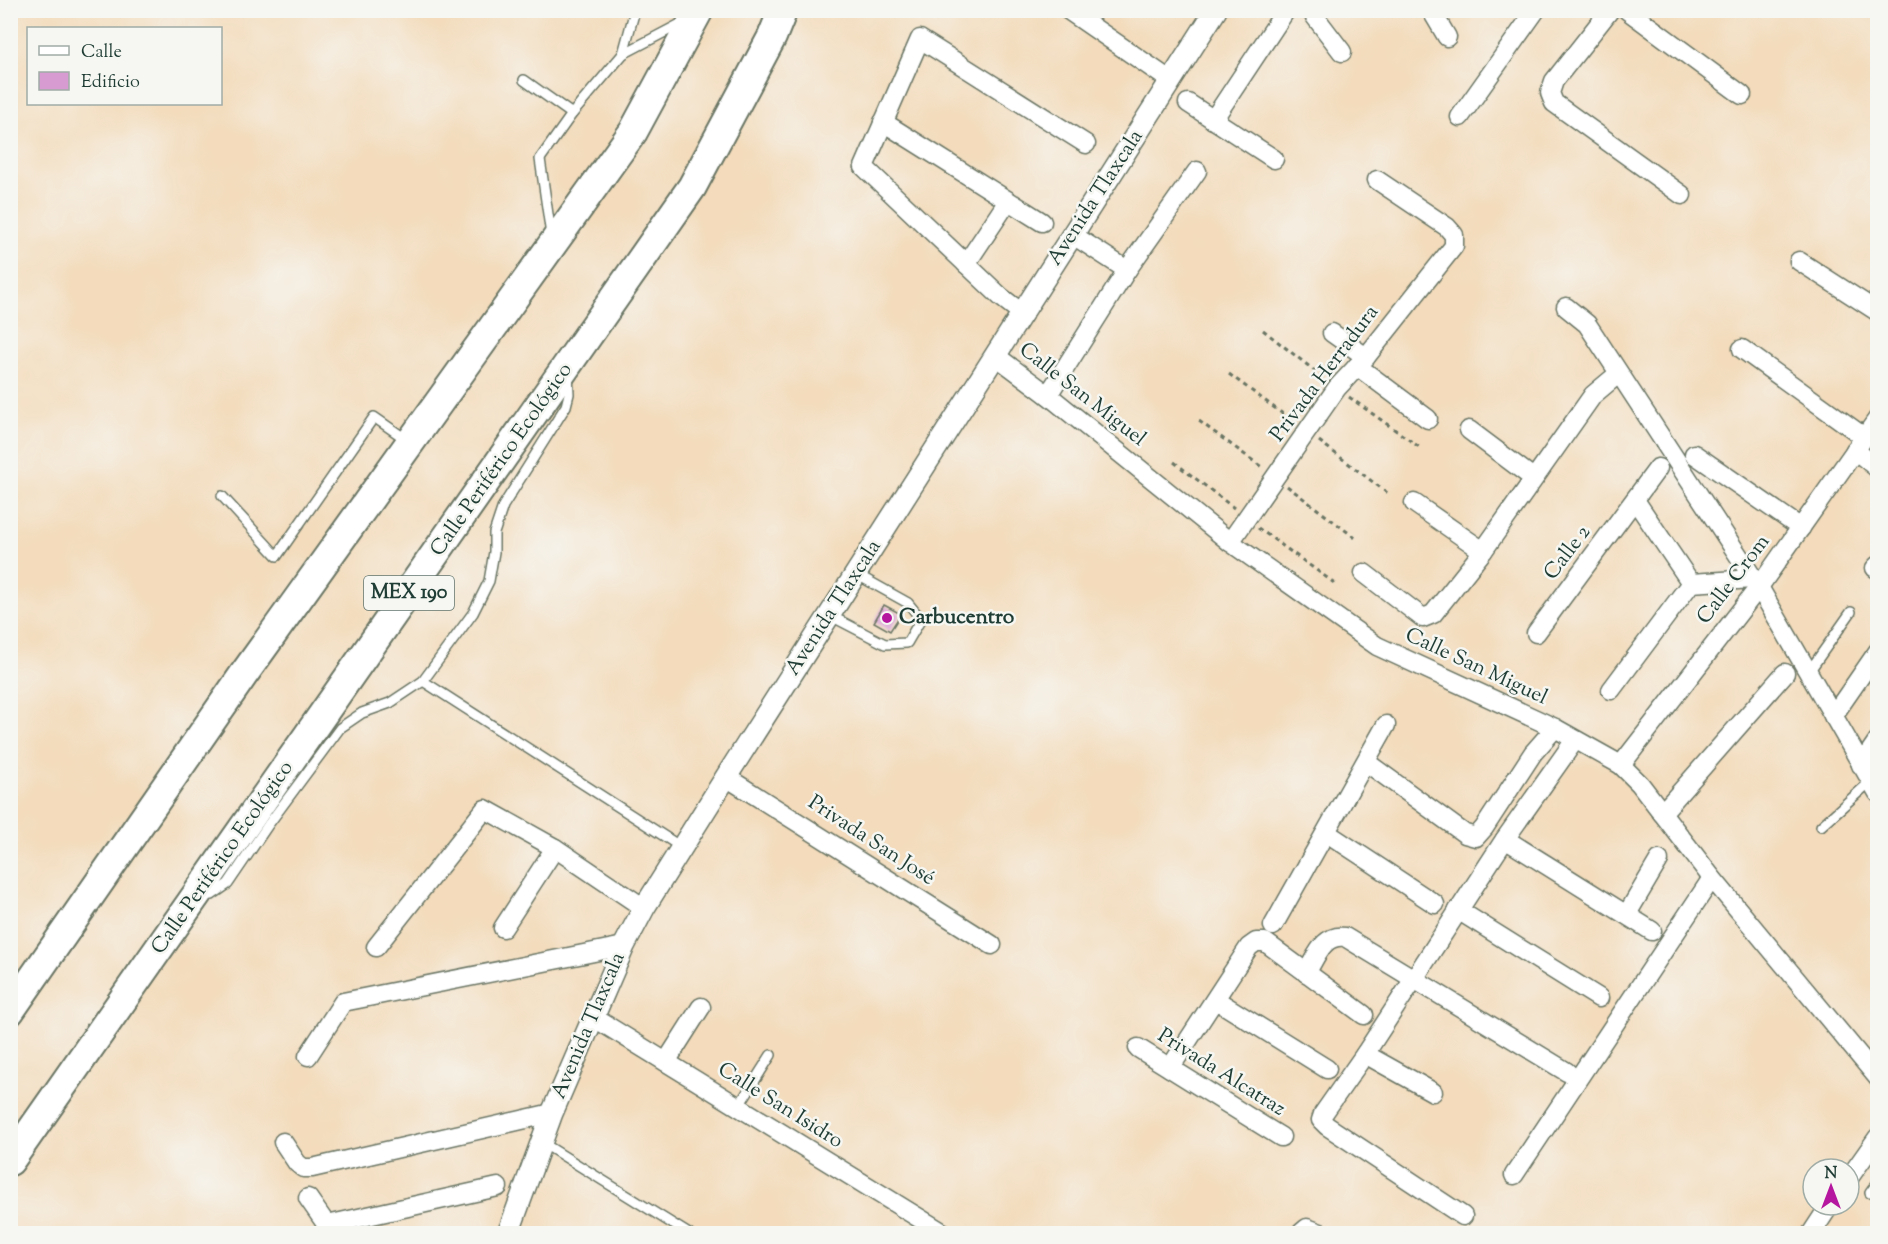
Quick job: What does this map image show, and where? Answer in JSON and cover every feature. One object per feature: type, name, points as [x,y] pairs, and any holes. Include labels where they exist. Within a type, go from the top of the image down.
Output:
[{"type":"highway","name":"Calle Periférico Ecológico","points":[[10,1161],[692,187],[772,37],[783,10]]},
{"type":"highway","points":[[10,1011],[244,674],[553,247],[633,132],[698,13]]},
{"type":"street","points":[[1068,10],[1171,81]]},
{"type":"street","name":"Avenida Tlaxcala","points":[[508,1233],[541,1142],[544,1115],[593,1017],[616,948],[637,904],[681,847],[1023,314],[1081,240],[1171,81],[1216,10]]},
{"type":"street","points":[[1214,120],[1286,10]]},
{"type":"street","points":[[1310,10],[1342,51]]},
{"type":"street","points":[[1431,10],[1447,37]]},
{"type":"street","points":[[1460,117],[1536,10]]},
{"type":"street","points":[[1610,10],[1554,81],[1550,93],[1554,104],[1682,195]]},
{"type":"street","points":[[1627,10],[1742,95]]},
{"type":"street","points":[[1023,314],[1001,297],[864,167],[920,39],[1086,144]]},
{"type":"street","points":[[1188,103],[1274,159]]},
{"type":"street","points":[[883,122],[1042,222]]},
{"type":"street","points":[[1048,395],[1127,270],[1197,171]]},
{"type":"street","name":"Privada Herradura","points":[[1230,542],[1248,520],[1337,388],[1454,246],[1454,235],[1447,227],[1377,180]]},
{"type":"street","points":[[966,264],[1008,201]]},
{"type":"street","points":[[1081,240],[1127,270]]},
{"type":"street","points":[[1799,261],[1878,312]]},
{"type":"street","points":[[1566,307],[1587,324],[1756,583],[1874,787]]},
{"type":"street","points":[[1332,333],[1428,418]]},
{"type":"street","points":[[1742,349],[1859,444],[1878,469]]},
{"type":"street","name":"Calle San Miguel","points":[[996,356],[1048,395],[1230,542],[1377,646],[1555,728],[1621,765],[1640,784],[1712,878],[1878,1078]]},
{"type":"street","points":[[1364,573],[1423,618],[1428,618],[1483,551],[1593,395],[1618,374]]},
{"type":"street","name":"Calle Crom","points":[[1621,765],[1756,583],[1801,528],[1878,418]]},
{"type":"street","points":[[1468,430],[1533,478]]},
{"type":"street","points":[[1695,454],[1801,528]]},
{"type":"street","name":"Calle 2","points":[[1536,633],[1658,468]]},
{"type":"street","points":[[1635,500],[1691,583]]},
{"type":"street","points":[[1414,503],[1483,551]]},
{"type":"street","points":[[1691,583],[1756,583]]},
{"type":"street","points":[[1611,690],[1691,583]]},
{"type":"street","points":[[1833,717],[1878,651]]},
{"type":"street","points":[[1662,813],[1785,673]]},
{"type":"street","points":[[1170,1068],[1216,1000],[1248,947],[1269,934],[1386,725]]},
{"type":"street","points":[[1366,762],[1465,834],[1476,837],[1533,753],[1555,728]]},
{"type":"street","points":[[1463,1216],[1321,1120],[1505,839],[1575,740]]},
{"type":"street","points":[[1861,765],[1878,740]]},
{"type":"street","name":"Privada San José","points":[[726,777],[992,945]]},
{"type":"street","points":[[376,947],[486,809],[555,848],[637,904]]},
{"type":"street","points":[[1327,833],[1436,904]]},
{"type":"street","points":[[1505,839],[1652,931]]},
{"type":"street","points":[[502,928],[555,848]]},
{"type":"street","points":[[1627,914],[1659,860]]},
{"type":"street","points":[[1514,1175],[1712,878]]},
{"type":"street","points":[[1458,910],[1599,998]]},
{"type":"street","points":[[1269,934],[1306,973],[1364,1015]]},
{"type":"street","points":[[1306,973],[1327,941],[1336,936],[1345,937],[1567,1072]]},
{"type":"street","points":[[308,1056],[343,1002],[616,948]]},
{"type":"street","points":[[1216,1000],[1327,1069]]},
{"type":"street","points":[[666,1062],[701,1007]]},
{"type":"street","name":"Calle San Isidro","points":[[593,1017],[945,1233]]},
{"type":"street","name":"Privada Alcatraz","points":[[1138,1048],[1281,1137]]},
{"type":"street","points":[[1365,1054],[1433,1092]]},
{"type":"street","points":[[283,1142],[297,1163],[303,1168],[312,1168],[544,1115]]},
{"type":"street","points":[[1861,1161],[1878,1137]]},
{"type":"street","points":[[308,1198],[330,1229],[498,1187]]},
{"type":"street","points":[[1810,1233],[1821,1217]]},
{"type":"street","points":[[1300,1233],[1307,1228],[1323,1233]]},
{"type":"lane","points":[[622,54],[635,10]]},
{"type":"lane","points":[[553,247],[540,159],[572,114],[622,54],[698,13]]},
{"type":"lane","points":[[524,80],[572,114]]},
{"type":"lane","points":[[194,899],[212,895],[228,884],[340,728],[362,713],[390,703],[423,681],[473,613],[489,581],[498,518],[503,506],[566,406],[569,394],[568,366]]},
{"type":"lane","points":[[222,496],[277,556],[374,417],[412,443]]},
{"type":"lane","points":[[830,615],[885,644],[906,643],[921,619],[908,603],[856,574]]},
{"type":"lane","points":[[1808,673],[1851,612]]},
{"type":"lane","points":[[423,681],[681,847]]},
{"type":"lane","points":[[1821,826],[1874,787]]},
{"type":"lane","points":[[738,1107],[771,1055]]},
{"type":"lane","points":[[541,1142],[689,1233]]},
{"type":"lane","points":[[1870,1193],[1878,1182]]},
{"type":"path","points":[[1229,374],[1390,495]]},
{"type":"path","points":[[1199,421],[1358,540]]},
{"type":"path","points":[[1174,462],[1337,585]]},
{"type":"building","name":"Carbucentro","points":[[884,605],[901,614],[890,631],[874,622]]},
{"type":"place","name":"Carbucentro","points":[[887,618]]}]
